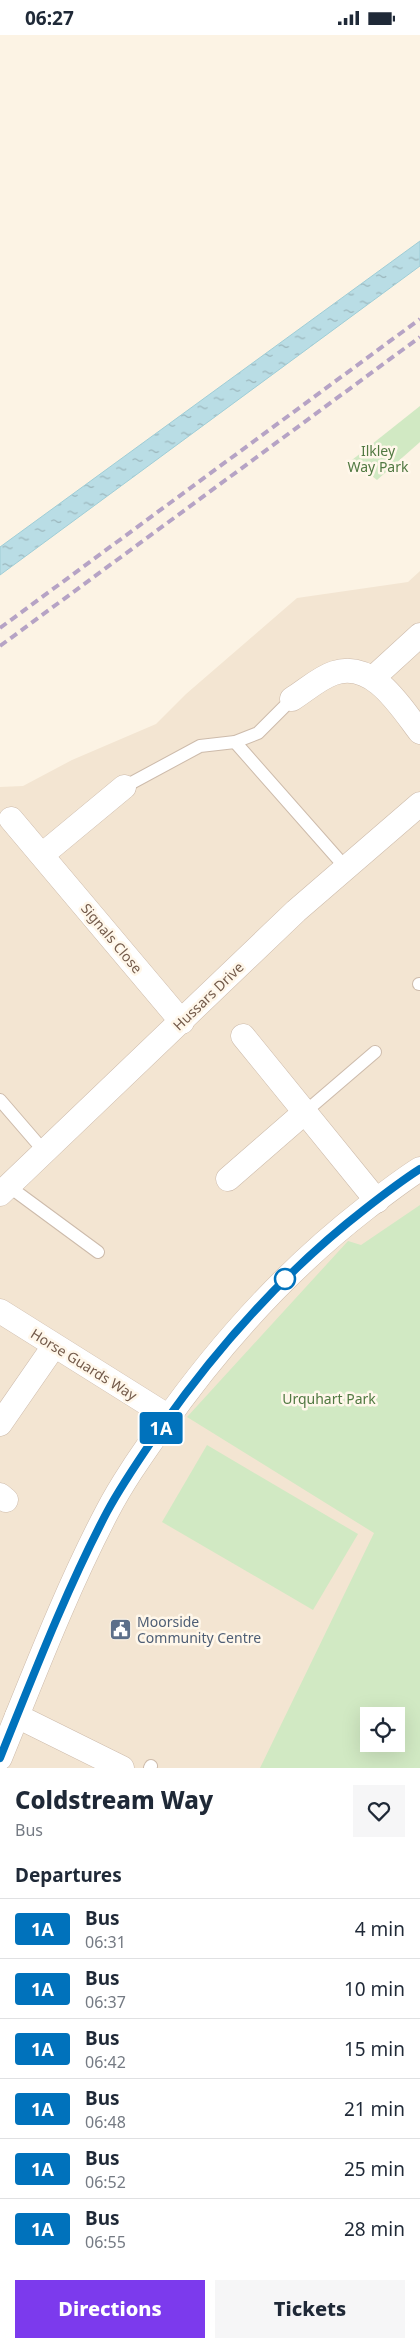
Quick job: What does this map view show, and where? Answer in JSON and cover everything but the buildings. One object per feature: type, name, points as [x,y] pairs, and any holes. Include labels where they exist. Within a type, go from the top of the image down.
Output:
[{"type":"street","points":[[373,678],[420,635]]},
{"type":"street","points":[[292,699],[335,673],[358,671],[373,678],[396,701],[420,732]]},
{"type":"street","points":[[42,855],[124,787]]},
{"type":"street","name":"Hussars Drive","points":[[4,1189],[296,911],[420,804]]},
{"type":"street","name":"Signals Close","points":[[12,819],[182,1021]]},
{"type":"street","points":[[243,1036],[377,1201]]},
{"type":"street","points":[[228,1179],[305,1112]]},
{"type":"street","points":[[0,1758],[82,1564],[107,1512],[128,1475],[168,1417],[214,1355],[245,1319],[313,1252],[420,1169]]},
{"type":"street","name":"Horse Guards Way","points":[[0,1311],[168,1417]]},
{"type":"street","points":[[0,1424],[54,1346]]},
{"type":"street","points":[[17,1716],[100,1763],[122,1768]]},
{"type":"lane","points":[[124,787],[200,747],[234,742],[258,733],[292,699]]},
{"type":"lane","points":[[234,742],[346,868]]},
{"type":"lane","points":[[305,1112],[376,1052]]},
{"type":"lane","points":[[0,1100],[44,1151]]},
{"type":"lane","points":[[4,1189],[98,1252]]},
{"type":"shaded area","points":[[420,571],[420,1768],[0,1768],[0,787],[23,786],[72,760],[156,724],[186,694],[297,598],[408,582]]},
{"type":"green space","name":"Ilkley Way Park","points":[[420,406],[420,442],[377,480],[352,460]]},
{"type":"green space","name":"Urquhart Park","points":[[420,1205],[420,1768],[260,1768],[374,1533],[187,1417],[348,1241],[361,1245]]},
{"type":"green space","points":[[207,1445],[358,1534],[313,1610],[162,1522]]},
{"type":"water","points":[[420,241],[420,266],[0,575],[0,547]]},
{"type":"railway","points":[[0,628],[420,319]]},
{"type":"railway","points":[[0,646],[420,337]]},
{"type":"bus line","name":"1A","points":[[0,1758],[27,1690],[107,1512],[128,1475],[190,1387],[245,1319],[313,1252],[409,1175],[420,1169]]},
{"type":"place","name":"Moorside Community Centre","points":[[121,1629]]}]
